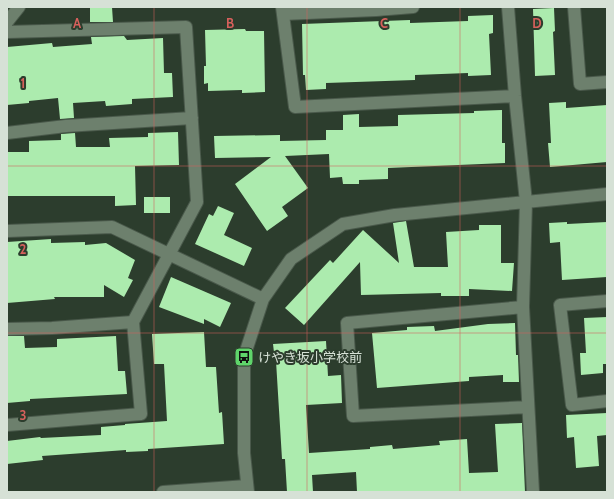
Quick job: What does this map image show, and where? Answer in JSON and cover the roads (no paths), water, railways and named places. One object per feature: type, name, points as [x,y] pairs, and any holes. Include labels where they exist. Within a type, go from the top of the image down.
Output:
[{"type":"street","points":[[7,22],[20,7]]},
{"type":"street","points":[[413,7],[283,11],[295,107],[515,96]]},
{"type":"street","points":[[508,7],[515,96],[526,202],[523,307],[533,492]]},
{"type":"street","points":[[574,7],[580,84],[607,82]]},
{"type":"street","points":[[7,32],[186,27],[197,202],[133,322],[141,414],[7,426]]},
{"type":"street","points":[[7,133],[66,126],[192,118]]},
{"type":"street","points":[[163,492],[248,489],[244,453],[244,357],[263,299],[291,259],[343,224],[395,215],[607,194]]},
{"type":"street","points":[[7,231],[112,227],[263,299]]},
{"type":"street","points":[[607,301],[560,305],[572,405],[607,400]]},
{"type":"street","points":[[523,307],[347,323],[353,416],[528,407]]},
{"type":"street","points":[[7,329],[52,328],[133,322]]},
{"type":"place","name":"けやき坂小学校前","points":[[244,357]]}]
